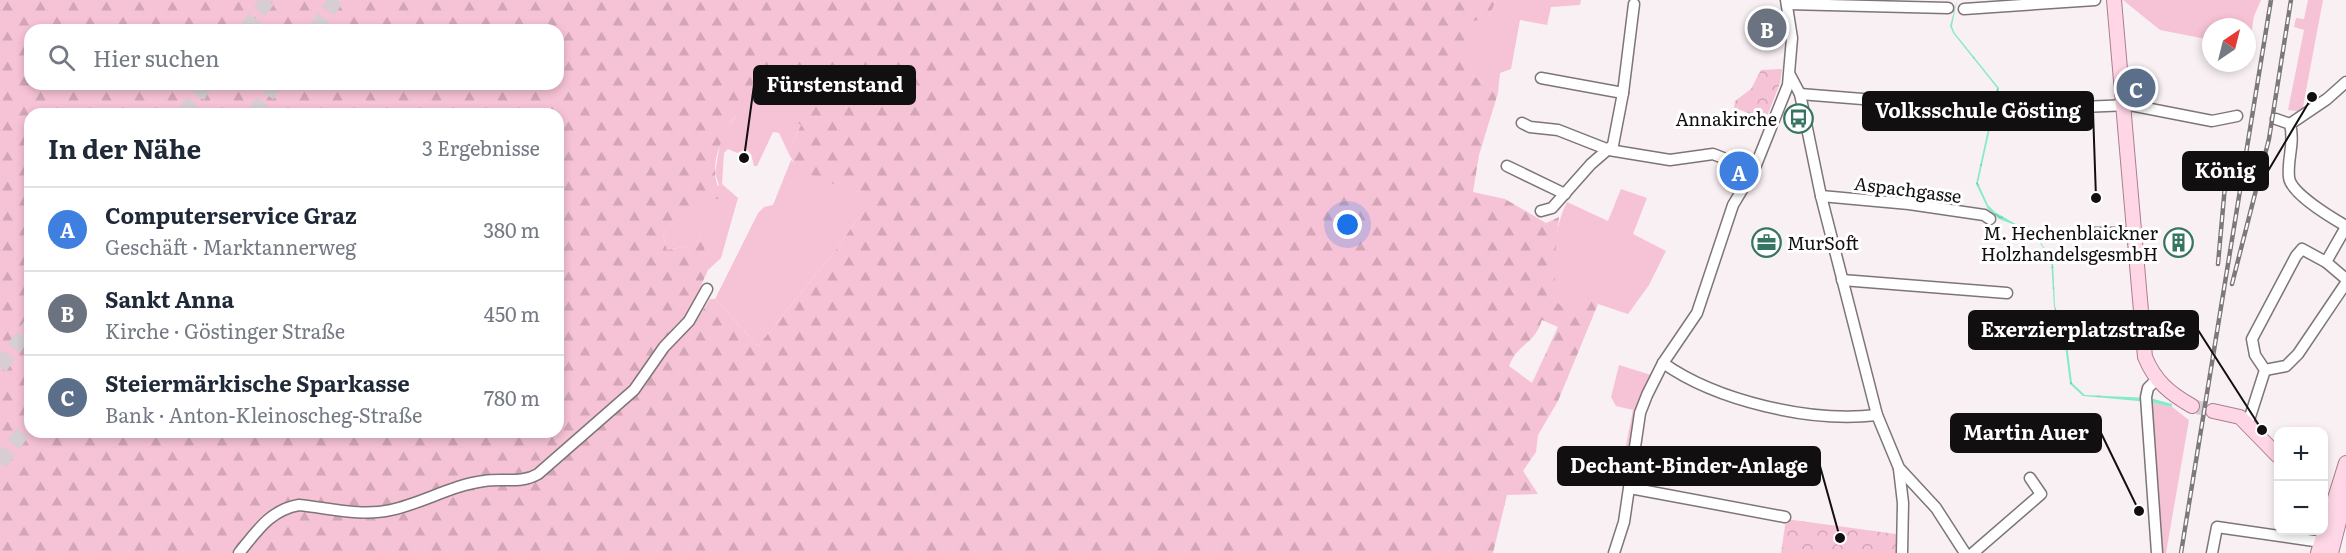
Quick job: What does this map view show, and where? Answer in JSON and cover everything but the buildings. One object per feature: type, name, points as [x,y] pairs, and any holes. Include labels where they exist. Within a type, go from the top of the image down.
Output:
[{"type":"main road","points":[[2114,0],[2145,357],[2159,383],[2192,406]]},
{"type":"main road","points":[[2213,411],[2232,414],[2248,423],[2274,452]]},
{"type":"main road","points":[[2331,553],[2346,462]]},
{"type":"main road","points":[[2320,548],[2339,496]]},
{"type":"street","points":[[1964,9],[2095,0]]},
{"type":"street","points":[[1614,553],[1630,488],[1641,413],[1652,382],[1696,313],[1734,205],[1754,170],[1790,75],[1792,38],[1787,2],[1948,8]]},
{"type":"street","points":[[1541,211],[1552,208],[1591,164],[1613,145],[1623,93],[1634,4]]},
{"type":"street","points":[[1790,75],[1800,94],[1821,196],[1877,415],[1899,468],[1903,503],[1902,553]]},
{"type":"street","points":[[1541,78],[1623,93]]},
{"type":"street","points":[[2290,124],[2327,99],[2346,82]]},
{"type":"street","points":[[1800,94],[1987,109]]},
{"type":"street","points":[[2010,110],[2124,105],[2212,121],[2237,116]]},
{"type":"street","points":[[2276,119],[2290,124]]},
{"type":"street","points":[[1522,123],[1530,127],[1558,130],[1609,150],[1670,160],[1713,154],[1754,170]]},
{"type":"street","points":[[2290,124],[2293,135],[2289,178],[2306,198],[2346,226],[2326,262]]},
{"type":"street","points":[[1507,166],[1565,194]]},
{"type":"street","name":"Aspachgasse","points":[[1821,196],[1909,204],[1984,215],[1990,219]]},
{"type":"street","points":[[2092,233],[2134,233]]},
{"type":"street","points":[[2265,370],[2255,355],[2252,339],[2281,282],[2302,249],[2326,262],[2346,279]]},
{"type":"street","points":[[1842,280],[2007,293]]},
{"type":"street","points":[[2265,370],[2286,366],[2298,354],[2346,284]]},
{"type":"street","points":[[239,553],[272,515],[289,507],[299,505],[363,512],[392,510],[468,484],[484,481],[528,480],[538,474],[634,390],[664,347],[689,321],[707,289]]},
{"type":"street","points":[[1663,363],[1706,388],[1752,403],[1828,416],[1877,415]]},
{"type":"street","points":[[2248,423],[2265,370]]},
{"type":"street","points":[[2157,553],[2146,400],[2148,388],[2159,383]]},
{"type":"street","points":[[1899,468],[1935,508],[1965,553]]},
{"type":"street","points":[[1973,553],[2041,494],[2030,478]]},
{"type":"street","points":[[1630,488],[1785,517]]},
{"type":"street","points":[[2212,553],[2217,527],[2320,548]]},
{"type":"green space","points":[[0,0],[1496,0],[1489,17],[1470,22],[1470,73],[1498,93],[1479,155],[1473,192],[1505,199],[1546,223],[1559,217],[1555,286],[1550,296],[1574,317],[1587,294],[1598,304],[1558,401],[1538,435],[1536,452],[1523,471],[1538,494],[1507,495],[1493,553],[0,553]],"holes":[[[762,95],[783,95],[791,119],[801,125],[788,152],[793,161],[809,174],[859,192],[859,217],[835,251],[758,346],[715,299],[710,299],[685,334],[670,343],[661,345],[664,338],[689,313],[708,270],[702,236],[692,248],[687,246],[667,250],[663,234],[681,214],[694,204],[710,199],[720,199],[715,175],[718,151],[728,128],[742,108]],[[1542,320],[1558,327],[1532,383],[1509,366],[1517,352],[1534,335]]]},
{"type":"green space","points":[[1496,0],[1581,0],[1580,5],[1551,7],[1547,25],[1520,20],[1511,69],[1500,73],[1498,93],[1470,73],[1470,21],[1489,17]]},
{"type":"green space","points":[[2123,0],[2261,0],[2254,18],[2202,18],[2202,38],[2160,30]]},
{"type":"green space","points":[[2308,0],[2323,0],[2302,112],[2288,110],[2304,30],[2294,27],[2296,18],[2304,19]]},
{"type":"green space","points":[[1782,69],[1780,83],[1766,119],[1734,108],[1735,101],[1751,89],[1761,70]]},
{"type":"green space","points":[[761,95],[783,95],[801,125],[788,152],[779,133],[773,132],[757,166],[754,166],[751,154],[746,149],[737,153],[728,149],[724,153],[722,184],[738,198],[721,258],[708,270],[701,237],[692,249],[687,246],[667,250],[663,234],[683,208],[706,199],[719,185],[715,173],[721,138],[742,106]]},
{"type":"green space","points":[[791,160],[824,180],[859,192],[859,217],[835,251],[758,346],[715,299],[758,213],[764,207],[773,205]]},
{"type":"green space","points":[[1621,189],[1647,198],[1633,234],[1666,251],[1649,285],[1628,314],[1598,304],[1587,295],[1574,318],[1549,295],[1554,282],[1556,244],[1561,216],[1567,202],[1608,221]]},
{"type":"green space","points":[[1619,365],[1651,375],[1644,392],[1630,455],[1624,455],[1633,410],[1616,406],[1611,397]]},
{"type":"green space","points":[[2149,402],[2172,407],[2189,420],[2166,553],[2160,553]]},
{"type":"green space","points":[[1786,519],[1896,534],[1899,553],[1781,553]]},
{"type":"water","points":[[1957,0],[1952,26],[1954,32],[1999,88],[1978,183],[1988,205],[1995,212],[2036,236],[2053,260],[2055,306],[2066,336],[2072,383],[2085,395],[2150,398],[2172,404],[2172,407],[2149,402],[2083,396],[2070,384],[2064,337],[2054,307],[2051,260],[2038,240],[2015,225],[1999,219],[1988,209],[1976,184],[1997,88],[1953,33],[1950,26]]},
{"type":"tunnel","points":[[250,24],[268,0]]},
{"type":"tunnel","points":[[319,24],[336,0]]},
{"type":"tunnel","points":[[188,108],[202,90]]},
{"type":"tunnel","points":[[258,108],[271,90]]},
{"type":"tunnel","points":[[0,367],[24,334]]},
{"type":"tunnel","points":[[2192,406],[2213,411]]},
{"type":"tunnel","points":[[0,463],[24,430]]},
{"type":"railway","points":[[2181,553],[2271,0]]},
{"type":"railway","points":[[2232,284],[2269,139],[2291,0]]},
{"type":"railway","points":[[2218,264],[2227,163]]},
{"type":"place","name":"Sankt Anna","points":[[1767,28]]},
{"type":"place","name":"Steiermärkische Sparkasse","points":[[2136,88]]},
{"type":"place","name":"König","points":[[2312,97]]},
{"type":"place","name":"Annakirche","points":[[1798,118]]},
{"type":"place","name":"Fürstenstand","points":[[744,158]]},
{"type":"place","name":"Computerservice Graz","points":[[1739,171]]},
{"type":"place","name":"Volksschule Gösting","points":[[2096,198]]},
{"type":"place","name":"MurSoft","points":[[1766,242]]},
{"type":"place","name":"M. Hechenblaickner HolzhandelsgesmbH","points":[[2179,242]]},
{"type":"place","name":"Exerzierplatzstraße","points":[[2262,430]]},
{"type":"place","name":"Martin Auer","points":[[2139,511]]},
{"type":"place","name":"Dechant-Binder-Anlage","points":[[1840,538]]}]
